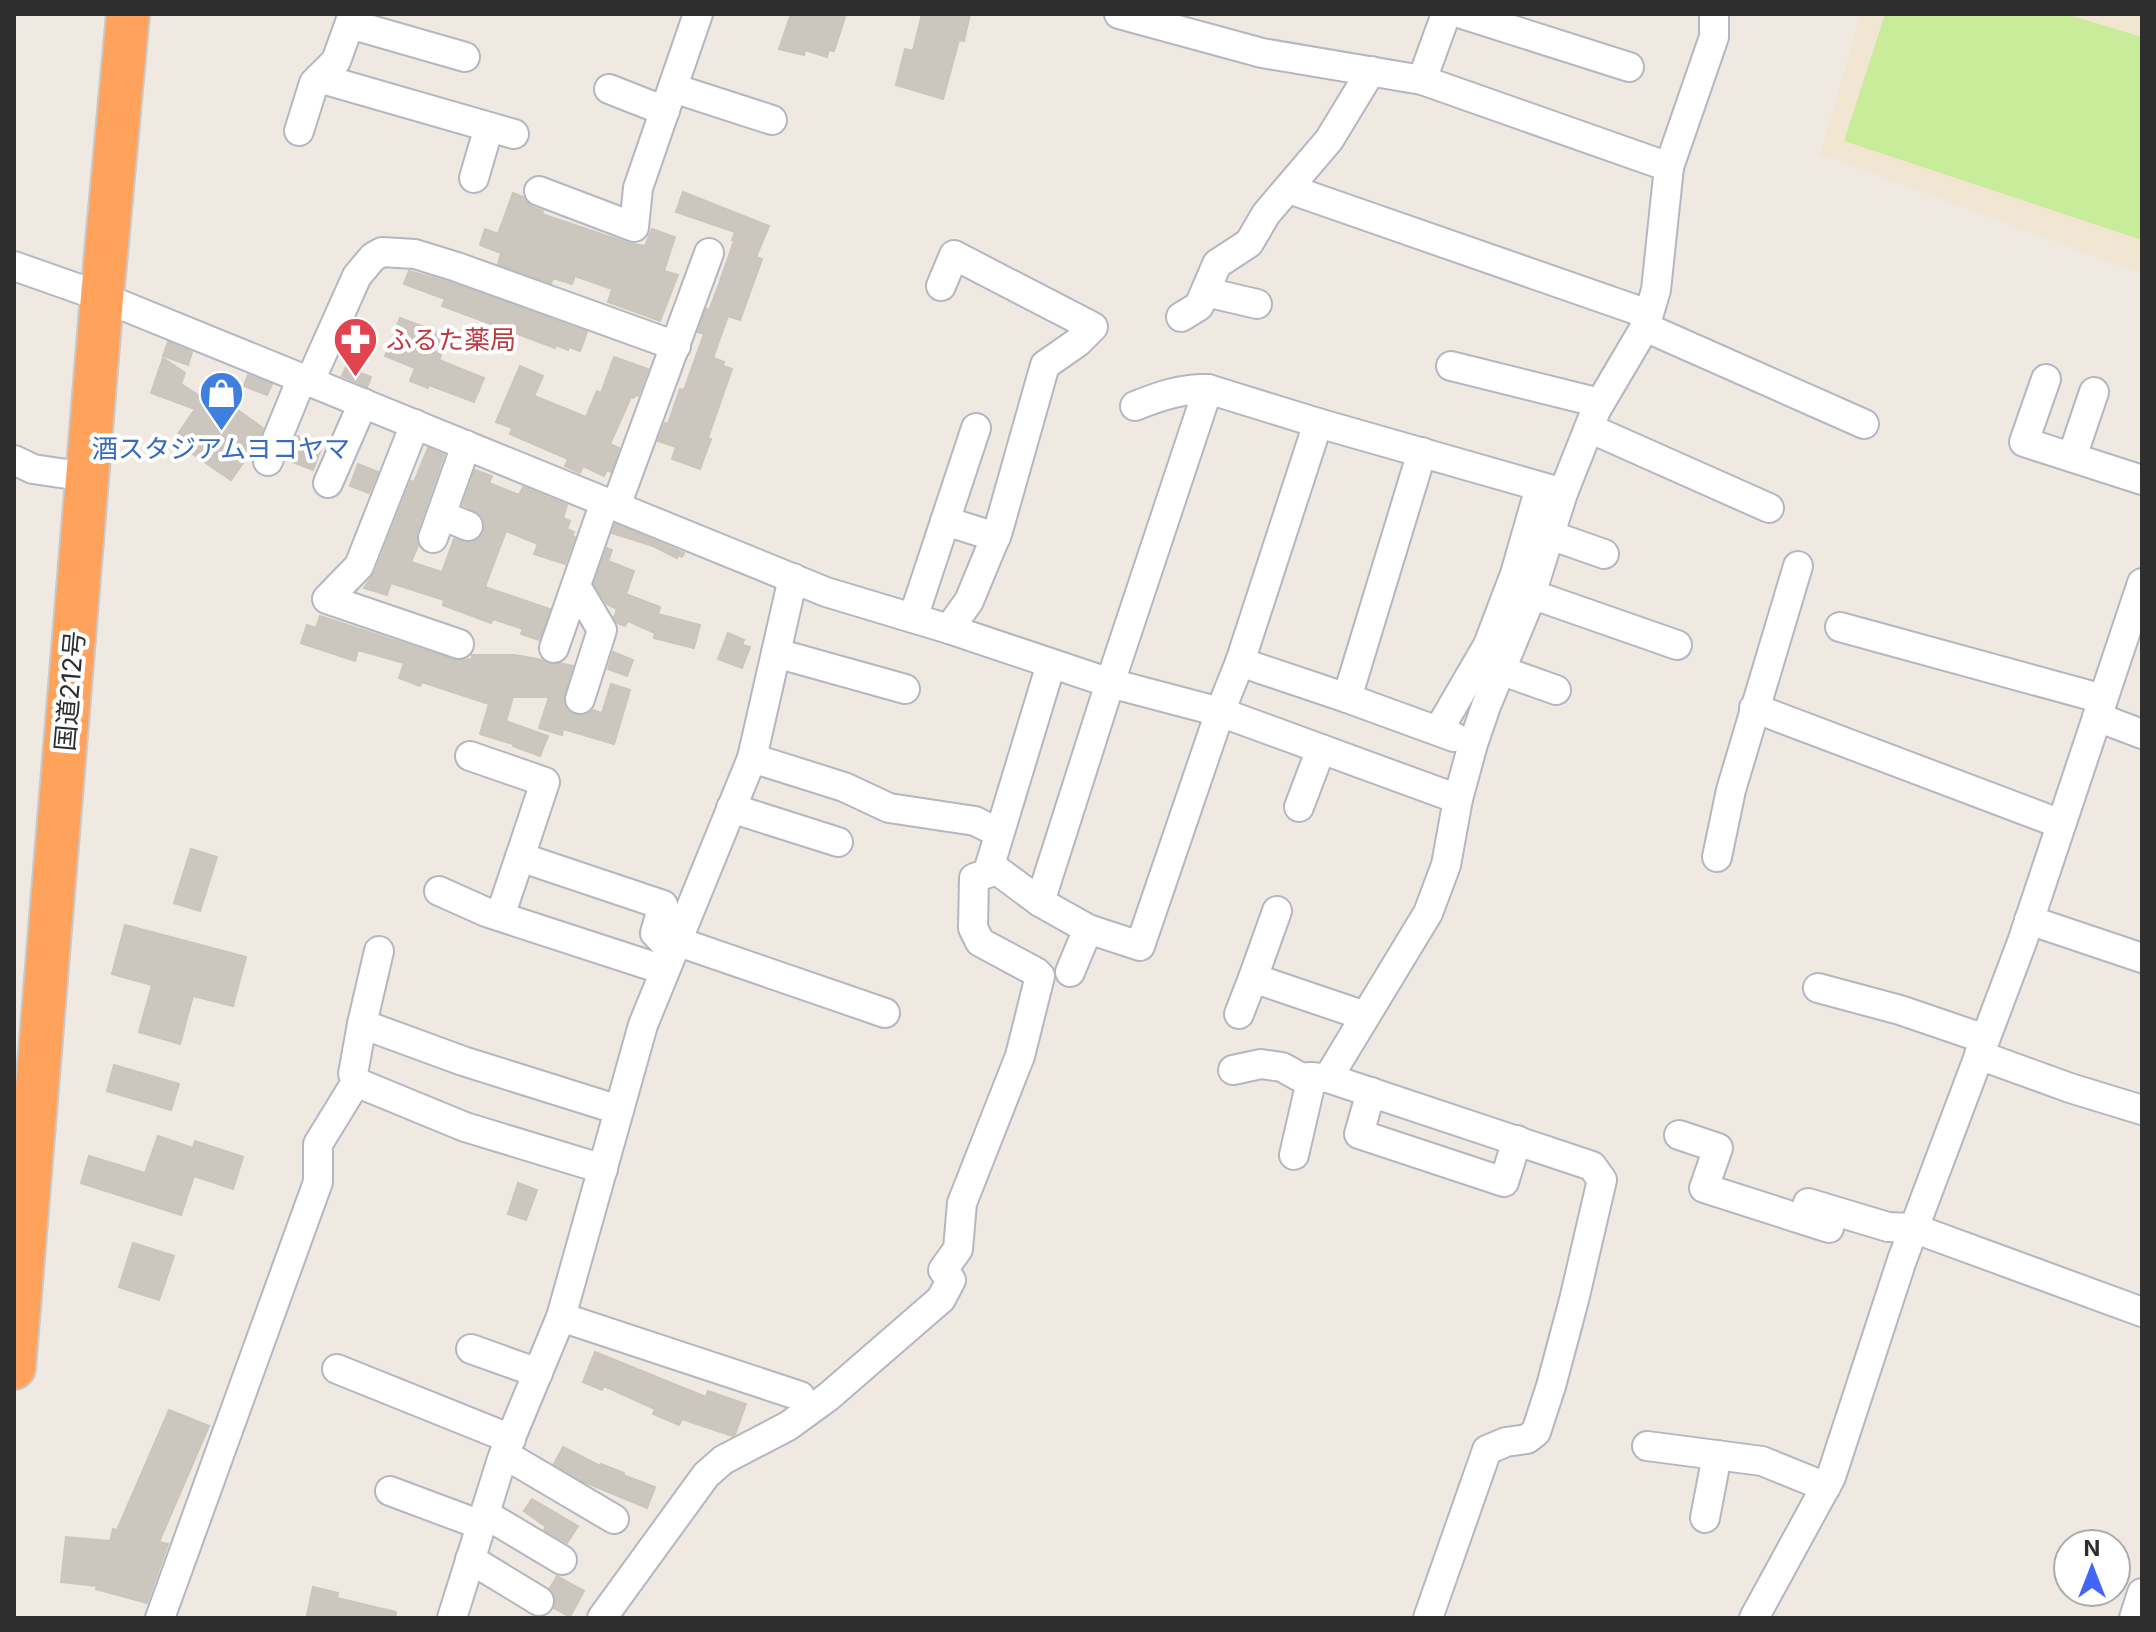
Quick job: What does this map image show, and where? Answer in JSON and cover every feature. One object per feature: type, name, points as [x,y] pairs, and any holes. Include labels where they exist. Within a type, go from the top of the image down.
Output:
[{"type":"highway","name":"国道212号","points":[[14,1368],[22,1162],[128,14]]},
{"type":"street","points":[[539,191],[634,227],[638,188],[698,14]]},
{"type":"street","points":[[1119,14],[1262,53],[1422,80],[1669,167]]},
{"type":"street","points":[[1422,80],[1446,14]]},
{"type":"street","points":[[1462,14],[1629,67]]},
{"type":"street","points":[[1438,731],[1488,645],[1552,490],[1646,320],[1656,290],[1669,167],[1714,37],[1714,14]]},
{"type":"street","points":[[299,131],[314,83],[336,61],[352,19],[465,57]]},
{"type":"street","points":[[1181,317],[1199,306],[1217,264],[1249,243],[1266,214],[1329,140],[1371,71]]},
{"type":"street","points":[[319,78],[502,130],[474,178]]},
{"type":"street","points":[[609,89],[772,120]]},
{"type":"street","points":[[1289,189],[1646,320],[1864,424]]},
{"type":"street","points":[[268,461],[357,276],[373,257],[382,252],[415,254],[457,267],[676,346]]},
{"type":"street","points":[[554,648],[576,586],[676,346],[709,253]]},
{"type":"street","points":[[941,286],[954,255],[1093,327],[1078,342],[1045,365],[996,537],[969,601],[949,629]]},
{"type":"street","points":[[14,266],[102,297],[826,592],[1110,683],[1220,712],[1458,799]]},
{"type":"street","points":[[1206,292],[1257,304]]},
{"type":"street","points":[[1451,366],[1594,416],[1769,508]]},
{"type":"street","points":[[2046,379],[2024,442],[2142,480]]},
{"type":"street","points":[[1135,406],[1193,388],[1208,389],[1552,490]]},
{"type":"street","points":[[1040,902],[1208,389]]},
{"type":"street","points":[[2072,457],[2094,392]]},
{"type":"street","points":[[328,483],[363,403]]},
{"type":"street","points":[[1051,664],[990,865],[1040,902],[1088,929],[1140,946],[1240,662],[1318,423]]},
{"type":"street","points":[[415,424],[359,566],[327,599],[459,644]]},
{"type":"street","points":[[913,618],[976,428]]},
{"type":"street","points":[[466,445],[437,526],[468,526]]},
{"type":"street","points":[[1347,698],[1422,452]]},
{"type":"street","points":[[14,460],[33,469],[87,477]]},
{"type":"street","points":[[1294,1155],[1320,1078],[1365,1016],[1428,913],[1446,865],[1458,799],[1473,744],[1531,594],[1550,535],[1552,490]]},
{"type":"street","points":[[945,521],[996,537]]},
{"type":"street","points":[[1550,535],[1604,554]]},
{"type":"street","points":[[1717,857],[1731,790],[1798,566]]},
{"type":"street","points":[[452,1618],[507,1446],[561,1317],[643,1025],[752,758],[793,578]]},
{"type":"street","points":[[1754,1618],[1831,1477],[1909,1240],[2029,920],[2100,708],[2135,627],[2142,583]]},
{"type":"street","points":[[576,586],[602,630],[580,699]]},
{"type":"street","points":[[1531,594],[1677,645]]},
{"type":"street","points":[[1840,627],[2100,708],[2142,734]]},
{"type":"street","points":[[776,653],[905,689]]},
{"type":"street","points":[[1240,662],[1473,744]]},
{"type":"street","points":[[1500,670],[1556,690]]},
{"type":"street","points":[[1754,708],[2061,824]]},
{"type":"street","points":[[1299,807],[1321,749]]},
{"type":"street","points":[[470,756],[545,782],[500,916]]},
{"type":"street","points":[[752,758],[844,787],[889,808],[975,821],[999,833]]},
{"type":"street","points":[[731,808],[838,842]]},
{"type":"street","points":[[520,857],[663,905],[655,933],[671,954]]},
{"type":"street","points":[[602,1618],[706,1475],[723,1460],[788,1426],[828,1397],[941,1299],[951,1280],[943,1270],[958,1249],[962,1203],[1020,1056],[1040,976],[980,942],[973,928],[974,878],[997,870]]},
{"type":"street","points":[[439,891],[500,916],[671,954],[885,1013]]},
{"type":"street","points":[[1239,1014],[1277,911]]},
{"type":"street","points":[[2029,920],[2142,958]]},
{"type":"street","points":[[1070,972],[1088,929]]},
{"type":"street","points":[[353,1074],[379,951]]},
{"type":"street","points":[[1253,978],[1365,1016]]},
{"type":"street","points":[[1818,988],[1900,1010],[2070,1088],[2142,1110]]},
{"type":"street","points":[[362,1024],[463,1061],[619,1110]]},
{"type":"street","points":[[1233,1070],[1261,1064],[1282,1067],[1300,1077],[1320,1078],[1371,1092],[1592,1166],[1602,1180],[1562,1343],[1536,1432],[1527,1439],[1506,1442],[1487,1450],[1428,1618]]},
{"type":"street","points":[[160,1618],[318,1182],[318,1144],[353,1087],[363,1085],[465,1127],[603,1169]]},
{"type":"street","points":[[1371,1092],[1359,1134],[1373,1139],[1504,1182],[1517,1140]]},
{"type":"street","points":[[1679,1135],[1718,1148],[1704,1188],[1909,1240],[2142,1312]]},
{"type":"street","points":[[1808,1203],[1888,1227],[1909,1240]]},
{"type":"street","points":[[561,1317],[800,1396]]},
{"type":"street","points":[[471,1349],[538,1373]]},
{"type":"street","points":[[337,1369],[507,1446],[614,1519]]},
{"type":"street","points":[[1647,1446],[1762,1461],[1826,1487]]},
{"type":"street","points":[[1705,1518],[1717,1455]]},
{"type":"street","points":[[390,1491],[483,1519],[562,1560]]},
{"type":"street","points":[[470,1559],[539,1601]]},
{"type":"street","points":[[2134,1618],[2142,1593]]},
{"type":"shaded area","points":[[1861,14],[2142,14],[2142,274],[1820,154]]},
{"type":"green space","points":[[1885,14],[2066,14],[2142,37],[2142,240],[1844,141]]},
{"type":"building","points":[[791,14],[836,14],[845,17],[834,51],[829,50],[827,57],[805,50],[804,55],[779,49]]},
{"type":"building","points":[[922,14],[970,14],[964,41],[959,40],[943,99],[896,85],[905,49],[913,51]]},
{"type":"building","points":[[683,192],[769,226],[756,257],[762,259],[740,320],[728,316],[713,358],[732,369],[700,469],[672,459],[676,447],[658,441],[665,423],[668,424],[680,389],[684,390],[704,334],[698,332],[719,284],[735,232],[676,212]]},
{"type":"building","points":[[513,193],[543,211],[542,214],[628,243],[645,246],[652,229],[675,237],[664,271],[678,275],[660,321],[608,302],[612,289],[575,276],[572,284],[553,278],[551,283],[498,264],[501,253],[480,245],[485,229],[498,234]]},
{"type":"building","points":[[409,271],[452,283],[587,332],[580,351],[556,345],[555,348],[442,306],[445,299],[404,284]]},
{"type":"building","points":[[400,318],[449,336],[439,360],[484,378],[474,402],[410,381],[415,368],[385,356]]},
{"type":"building","points":[[168,342],[192,352],[188,365],[163,356]]},
{"type":"building","points":[[614,357],[648,369],[638,396],[631,397],[610,444],[619,448],[611,472],[607,470],[604,476],[583,466],[580,473],[565,466],[568,459],[510,434],[512,428],[496,422],[520,366],[543,376],[534,396],[586,417],[597,391],[601,393]]},
{"type":"building","name":"酒スタジアムヨコヤマ","points":[[163,358],[185,373],[181,384],[203,398],[209,390],[263,428],[257,443],[231,480],[184,448],[186,444],[176,437],[195,409],[151,393]]},
{"type":"building","name":"ふるた薬局","points":[[346,367],[371,377],[367,387],[342,376]]},
{"type":"building","points":[[248,375],[272,384],[267,395],[244,386]]},
{"type":"building","points":[[297,436],[312,441],[310,445],[321,449],[313,470],[287,460]]},
{"type":"building","points":[[428,448],[444,455],[417,532],[418,546],[411,562],[442,572],[454,539],[471,543],[483,533],[485,524],[482,516],[463,505],[475,470],[492,476],[489,483],[519,495],[523,487],[567,505],[563,518],[570,521],[567,529],[574,532],[572,536],[575,537],[565,564],[534,554],[538,544],[506,531],[485,587],[550,609],[539,640],[521,634],[523,629],[493,619],[491,623],[443,605],[444,600],[391,583],[387,595],[364,588],[375,572],[411,481],[414,482]]},
{"type":"building","points":[[358,464],[378,472],[369,493],[350,486]]},
{"type":"building","points":[[615,524],[684,553],[677,558],[653,546],[612,533]]},
{"type":"building","points":[[607,548],[612,550],[608,561],[634,571],[626,594],[660,607],[658,614],[700,625],[694,648],[654,638],[655,633],[628,621],[625,626],[617,623],[614,617],[617,609],[607,604],[594,584]]},
{"type":"building","points":[[320,616],[454,660],[472,659],[472,655],[515,655],[549,664],[573,666],[563,702],[567,710],[576,715],[593,710],[602,713],[611,684],[630,690],[614,744],[563,729],[562,735],[539,728],[549,697],[513,697],[506,721],[548,736],[540,756],[480,734],[489,704],[422,682],[420,686],[399,678],[404,663],[358,650],[355,661],[301,643],[307,625],[316,628]]},
{"type":"building","points":[[728,633],[744,640],[742,645],[750,647],[742,668],[718,659]]},
{"type":"building","points":[[613,652],[633,660],[627,676],[608,669]]},
{"type":"building","points":[[191,849],[217,857],[200,911],[174,903]]},
{"type":"building","points":[[125,925],[246,957],[233,1006],[193,996],[180,1044],[139,1032],[152,985],[112,974]]},
{"type":"building","points":[[114,1065],[179,1084],[171,1110],[107,1091]]},
{"type":"building","points":[[158,1136],[193,1148],[195,1141],[243,1157],[233,1189],[194,1176],[181,1215],[81,1183],[89,1156],[145,1173]]},
{"type":"building","points":[[518,1183],[537,1190],[526,1220],[508,1214]]},
{"type":"building","points":[[133,1243],[174,1256],[159,1300],[119,1287]]},
{"type":"building","points":[[595,1352],[706,1397],[708,1391],[746,1404],[735,1434],[732,1436],[682,1419],[679,1425],[653,1414],[655,1409],[604,1386],[602,1390],[583,1382]]},
{"type":"building","points":[[169,1410],[209,1426],[159,1542],[168,1544],[147,1603],[96,1589],[97,1586],[61,1582],[66,1537],[110,1541],[113,1529],[117,1530]]},
{"type":"building","points":[[563,1447],[600,1466],[655,1487],[647,1508],[582,1481],[554,1464]]},
{"type":"building","points":[[532,1499],[578,1526],[567,1543],[544,1530],[546,1527],[524,1511]]},
{"type":"building","points":[[557,1576],[584,1591],[570,1617],[554,1608],[556,1601],[550,1588]]},
{"type":"building","points":[[313,1587],[338,1593],[337,1598],[396,1612],[396,1618],[319,1618],[307,1615]]},
{"type":"place","name":"ふるた薬局","points":[[355,379]]},
{"type":"place","name":"酒スタジアムヨコヤマ","points":[[221,433]]}]
